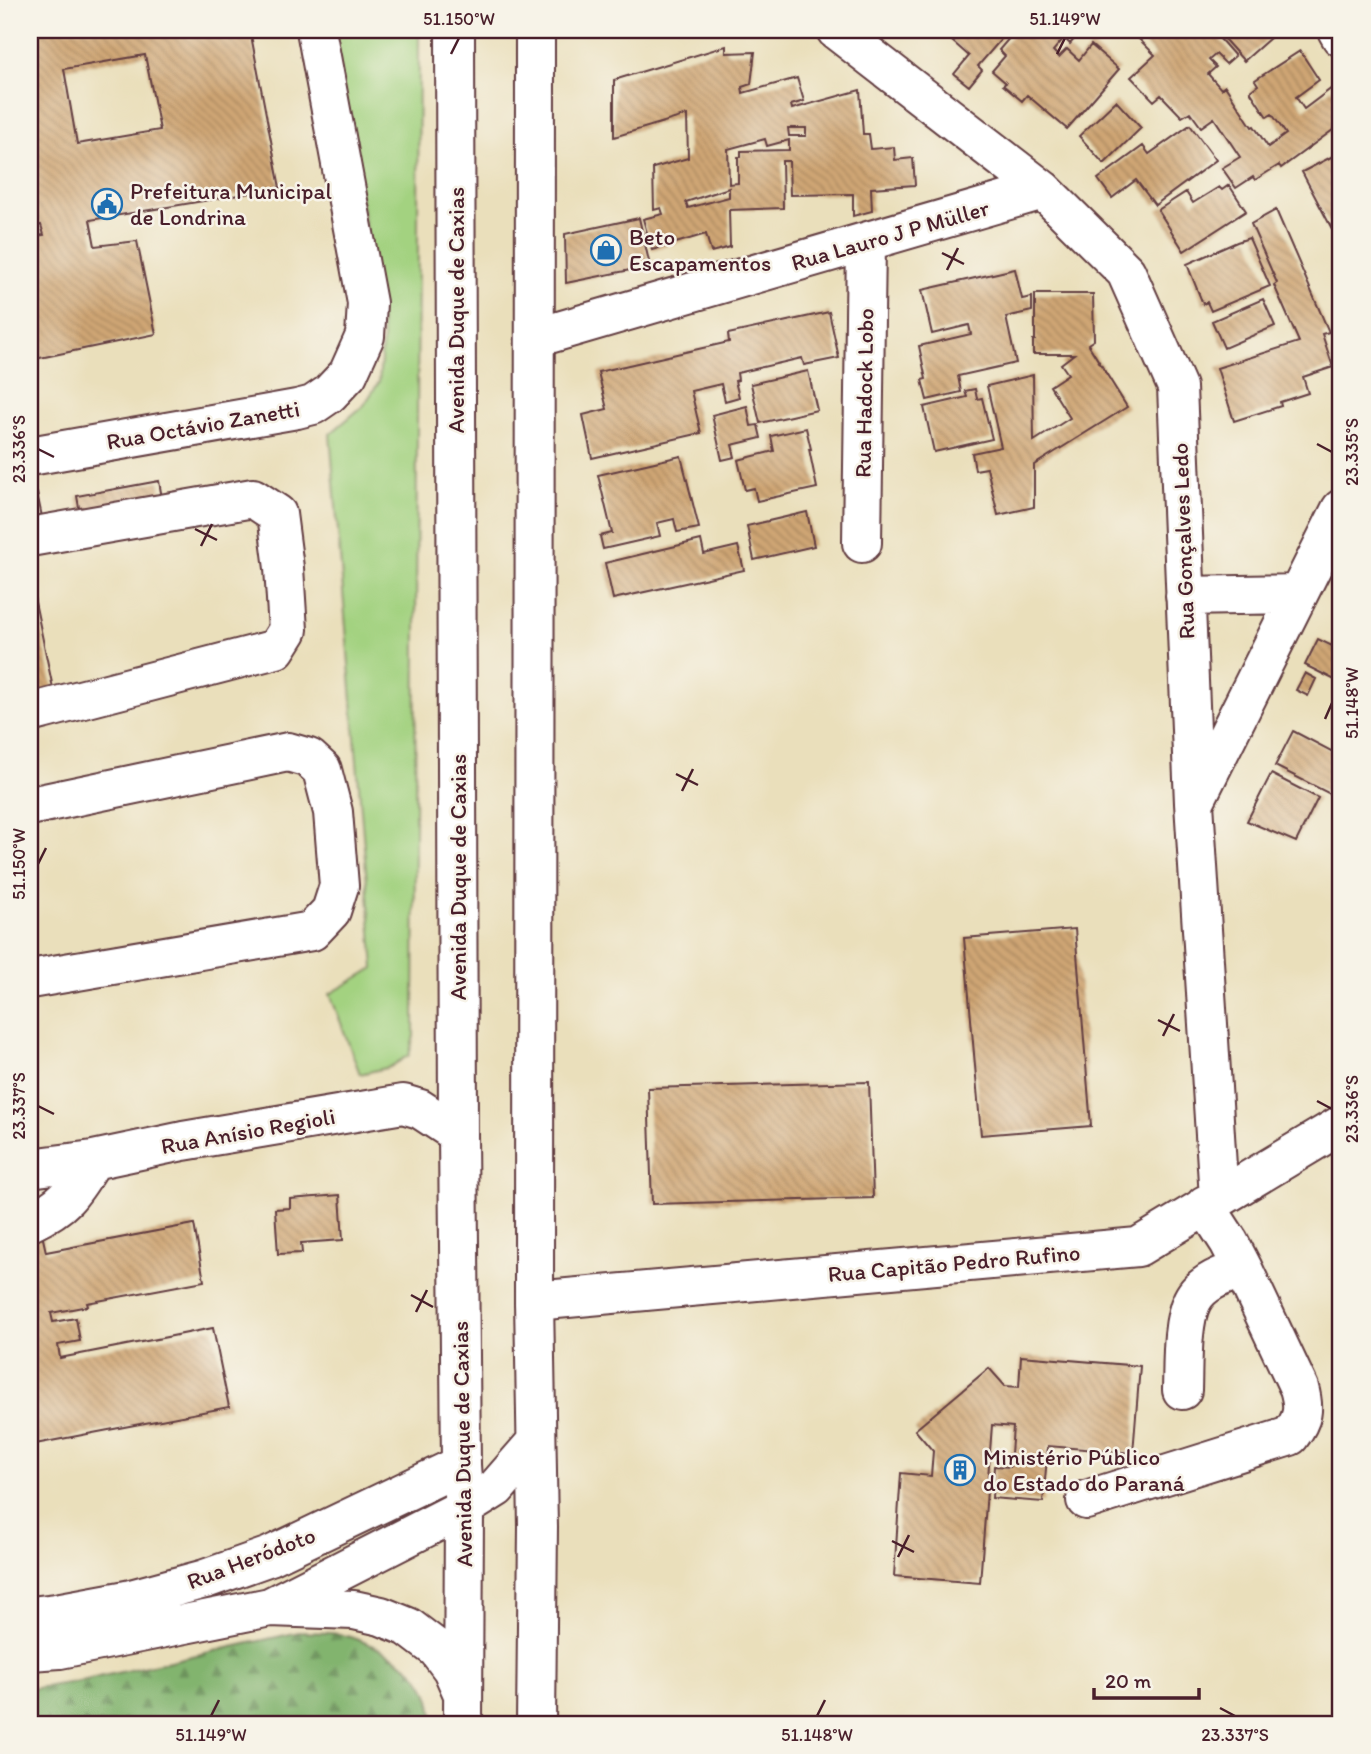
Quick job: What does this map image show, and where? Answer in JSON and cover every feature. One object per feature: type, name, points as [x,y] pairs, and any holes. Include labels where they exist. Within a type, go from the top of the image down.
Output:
[{"type":"main road","name":"Rua Octávio Zanetti","points":[[30,456],[297,410],[313,405],[329,394],[348,374],[365,336],[367,303],[316,30]]},
{"type":"main road","name":"Avenida Duque de Caxias","points":[[455,30],[458,1134],[461,1465],[464,1508],[463,1710]]},
{"type":"main road","points":[[535,30],[534,1301],[538,1527],[536,1724]]},
{"type":"main road","name":"Rua Gonçalves Ledo","points":[[836,30],[1043,190],[1126,272],[1177,387],[1212,1202]]},
{"type":"main road","points":[[1337,30],[1341,37]]},
{"type":"main road","name":"Rua Lauro J P Müller","points":[[535,338],[1043,190]]},
{"type":"main road","name":"Rua Hadock Lobo","points":[[862,543],[866,242]]},
{"type":"main road","points":[[30,537],[253,498],[277,514],[288,630],[276,649],[30,713]]},
{"type":"main road","points":[[1194,803],[1341,509]]},
{"type":"main road","points":[[1185,596],[1298,594]]},
{"type":"main road","points":[[30,806],[288,752],[309,758],[322,770],[333,812],[338,886],[331,911],[312,931],[30,979]]},
{"type":"main road","name":"Rua Anísio Regioli","points":[[30,1168],[93,1160],[183,1141],[403,1104],[420,1109],[458,1134]]},
{"type":"main road","name":"Rua Capitão Pedro Rufino","points":[[534,1301],[1138,1247],[1341,1125]]},
{"type":"main road","points":[[30,1222],[66,1199],[93,1160]]},
{"type":"main road","points":[[1086,1500],[1290,1436],[1299,1424],[1303,1401],[1299,1388],[1212,1202]]},
{"type":"main road","points":[[1182,1390],[1184,1330],[1192,1300],[1203,1288],[1223,1275],[1243,1269]]},
{"type":"main road","points":[[270,1607],[464,1508],[496,1488],[536,1442]]},
{"type":"main road","points":[[461,1465],[496,1488],[538,1527]]},
{"type":"main road","name":"Rua Heródoto","points":[[30,1616],[127,1600],[205,1579],[270,1556],[461,1465]]},
{"type":"main road","points":[[270,1607],[354,1610],[381,1616],[408,1627],[437,1649],[452,1669],[463,1710]]},
{"type":"main road","name":"Rua Heródoto","points":[[30,1651],[60,1649],[270,1607]]},
{"type":"green space","points":[[334,30],[419,30],[414,1036],[409,1055],[390,1067],[360,1074],[330,994],[374,968],[330,434],[364,405],[379,382],[383,337]]},
{"type":"green space","points":[[299,1632],[333,1633],[348,1637],[396,1658],[416,1674],[425,1687],[431,1702],[434,1724],[30,1724],[30,1689],[81,1681]]},
{"type":"building","name":"Prefeitura Municipal de Londrina","points":[[30,30],[250,30],[280,188],[90,220],[95,246],[137,241],[156,334],[30,360],[30,237],[44,235],[41,225],[30,227]],"holes":[[[145,55],[160,130],[77,144],[64,69]]]},
{"type":"building","points":[[945,30],[1009,30],[978,66],[982,70],[969,86],[954,74],[969,56],[943,33]]},
{"type":"building","points":[[1016,30],[1052,30],[1057,34],[1060,30],[1082,30],[1070,44],[1064,38],[1053,51],[1059,57],[1067,49],[1079,60],[1091,45],[1119,69],[1067,129],[1027,95],[1022,101],[1003,85],[1006,83],[992,71],[1005,56],[999,50]]},
{"type":"building","points":[[1147,30],[1158,30],[1167,39],[1176,30],[1209,30],[1207,31],[1210,34],[1213,31],[1235,56],[1226,64],[1216,54],[1209,60],[1216,67],[1208,74],[1221,89],[1225,86],[1268,147],[1286,134],[1272,114],[1267,117],[1250,91],[1258,85],[1255,80],[1300,51],[1319,80],[1296,97],[1304,109],[1332,88],[1341,101],[1341,124],[1281,168],[1279,165],[1236,188],[1222,168],[1240,157],[1214,118],[1201,127],[1190,112],[1182,117],[1161,95],[1154,101],[1131,77],[1155,55],[1138,38]]},
{"type":"building","points":[[1216,30],[1279,30],[1244,61]]},
{"type":"building","points":[[726,46],[726,53],[755,52],[751,84],[742,87],[743,93],[797,78],[804,101],[791,105],[792,109],[860,90],[863,134],[869,134],[871,149],[894,147],[895,160],[913,158],[915,185],[871,188],[872,211],[853,216],[853,194],[790,195],[789,161],[782,161],[783,208],[729,210],[730,247],[711,252],[706,234],[652,250],[643,219],[663,214],[661,208],[654,210],[653,168],[688,158],[687,115],[614,137],[614,80]],"holes":[[[788,128],[806,128],[806,136],[789,136]],[[765,139],[767,146],[789,140],[789,150],[741,151],[741,157],[738,157],[738,183],[729,184],[728,149]],[[729,188],[729,197],[688,208],[686,202]]]},
{"type":"building","points":[[1116,101],[1141,128],[1104,164],[1079,136]]},
{"type":"building","points":[[1190,125],[1216,160],[1155,205],[1136,180],[1112,198],[1098,179],[1143,146],[1149,154]]},
{"type":"building","points":[[1341,152],[1341,246],[1302,172]]},
{"type":"building","points":[[1229,185],[1246,211],[1184,251],[1158,210],[1186,192],[1193,203],[1219,187],[1222,190]]},
{"type":"building","points":[[1276,210],[1329,332],[1322,334],[1333,367],[1303,377],[1308,393],[1280,402],[1281,406],[1234,421],[1217,368],[1299,342],[1251,224]]},
{"type":"building","name":"Beto Escapamentos","points":[[639,218],[650,266],[566,283],[565,234]]},
{"type":"building","points":[[1249,238],[1270,286],[1211,311],[1207,302],[1203,304],[1187,264]]},
{"type":"building","points":[[1015,269],[1022,299],[1032,297],[1032,311],[1006,317],[1016,363],[958,376],[961,392],[927,400],[919,346],[971,334],[969,325],[932,334],[922,290]]},
{"type":"building","points":[[1035,294],[1093,294],[1094,340],[1088,344],[1127,407],[1034,465],[1034,507],[998,515],[987,468],[975,470],[972,453],[1001,447],[987,386],[1033,375],[1034,441],[1070,418],[1050,386],[1068,374],[1061,364],[1074,354],[1033,354]]},
{"type":"building","points":[[1263,299],[1275,326],[1224,348],[1212,321]]},
{"type":"building","points":[[829,312],[839,358],[804,365],[802,358],[737,373],[738,380],[735,381],[739,397],[725,401],[721,384],[691,391],[701,433],[592,458],[583,415],[607,409],[598,372],[729,342],[728,334]]},
{"type":"building","points":[[808,371],[817,410],[760,423],[751,384]]},
{"type":"building","points":[[975,389],[977,399],[982,398],[992,439],[934,452],[924,407],[967,397],[965,391]]},
{"type":"building","points":[[747,406],[751,426],[758,425],[761,438],[732,445],[735,457],[722,460],[712,415]]},
{"type":"building","points":[[806,428],[817,488],[757,501],[754,488],[745,490],[738,460],[774,451],[771,436]]},
{"type":"building","points":[[681,456],[699,528],[677,532],[674,519],[657,523],[660,536],[603,549],[600,536],[612,533],[598,475]]},
{"type":"building","points":[[159,481],[163,504],[81,519],[77,496]]},
{"type":"building","points":[[37,493],[42,517],[30,519],[30,494]]},
{"type":"building","points":[[807,512],[814,546],[754,560],[747,526]]},
{"type":"building","points":[[701,540],[704,554],[738,546],[744,570],[613,599],[605,563]]},
{"type":"building","points":[[30,578],[54,693],[30,698]]},
{"type":"building","points":[[1341,628],[1339,682],[1305,665],[1318,639],[1332,646]]},
{"type":"building","points":[[1305,673],[1316,679],[1308,696],[1296,690]]},
{"type":"building","points":[[1293,731],[1341,756],[1341,772],[1330,794],[1275,766]]},
{"type":"building","points":[[1271,774],[1318,798],[1296,842],[1247,821]]},
{"type":"building","points":[[1075,929],[1091,1126],[981,1135],[964,938]]},
{"type":"building","points":[[869,1082],[873,1198],[652,1204],[648,1088]]},
{"type":"building","points":[[340,1195],[343,1240],[301,1243],[302,1253],[278,1254],[275,1209],[290,1208],[290,1199]]},
{"type":"building","points":[[194,1224],[204,1281],[87,1303],[88,1306],[51,1313],[53,1322],[76,1318],[80,1341],[58,1345],[60,1358],[213,1328],[229,1407],[30,1445],[30,1237],[42,1234],[46,1252]]},
{"type":"building","name":"Ministério Público do Estado do Paraná","points":[[1021,1356],[1140,1366],[1133,1453],[1048,1446],[1043,1502],[992,1498],[994,1466],[1010,1467],[1013,1427],[992,1425],[980,1583],[894,1576],[901,1473],[931,1476],[933,1451],[915,1430],[989,1368],[1005,1386],[1019,1387]]},
{"type":"place","name":"Prefeitura Municipal de Londrina","points":[[107,204]]},
{"type":"place","name":"Beto Escapamentos","points":[[606,250]]},
{"type":"place","name":"Ministério Público do Estado do Paraná","points":[[960,1470]]}]
